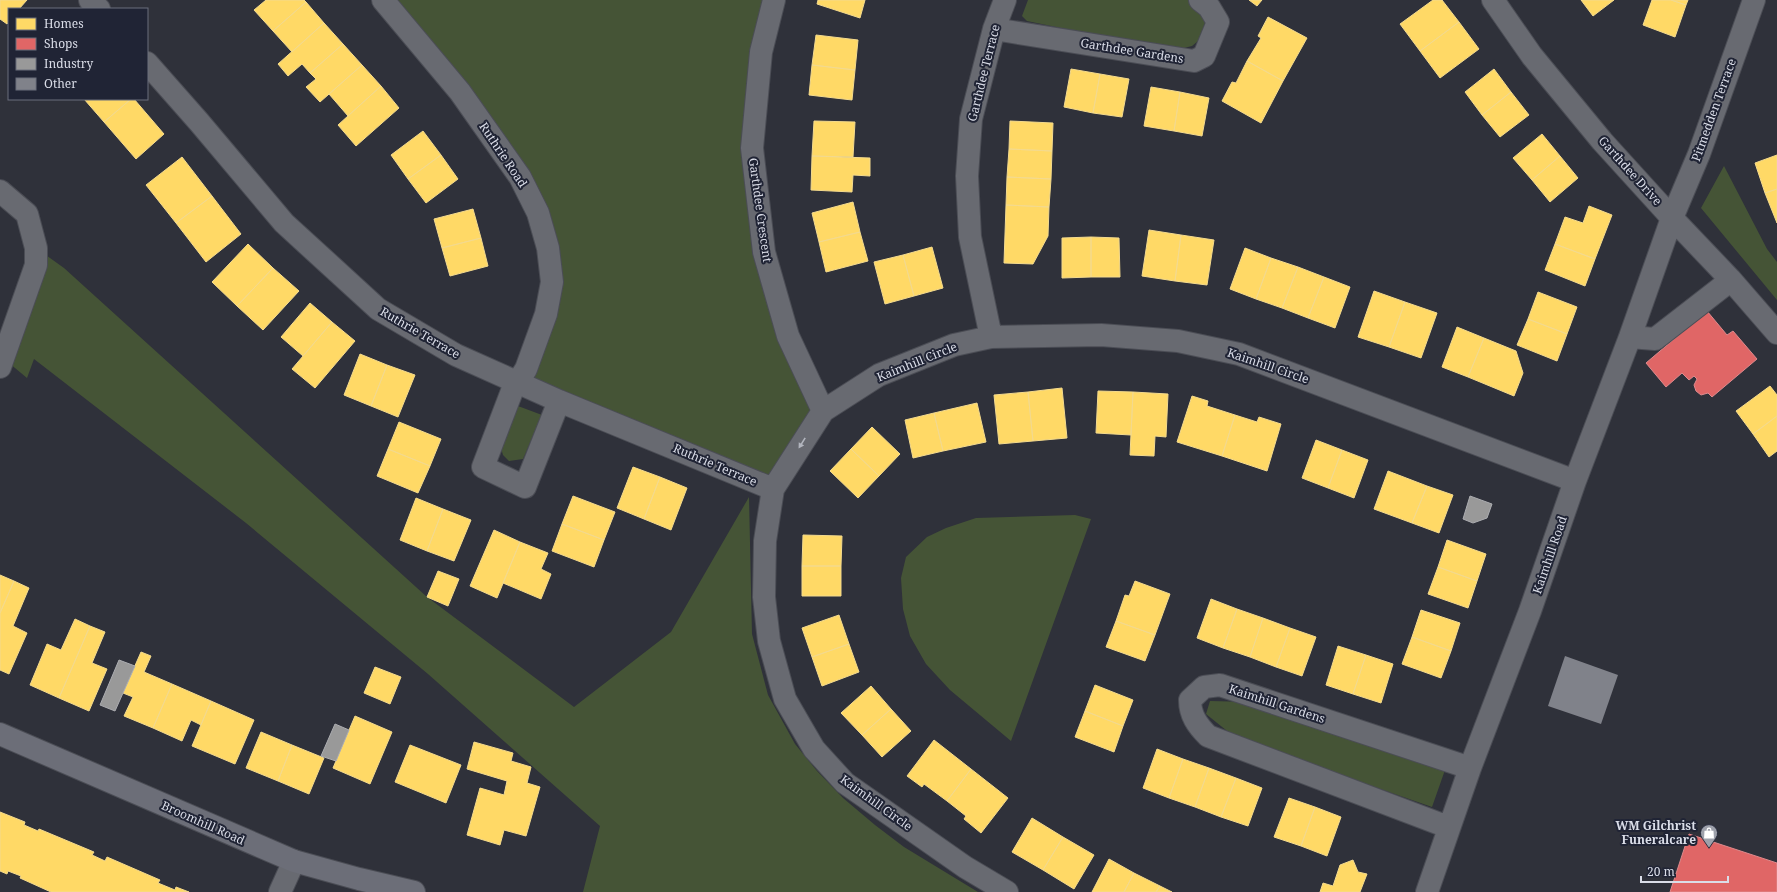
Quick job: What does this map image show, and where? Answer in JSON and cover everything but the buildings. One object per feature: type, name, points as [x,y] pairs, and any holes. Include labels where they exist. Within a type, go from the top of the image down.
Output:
[{"type":"street","points":[[90,0],[98,8]]},
{"type":"street","name":"Ruthrie Road","points":[[383,0],[460,92],[520,177],[538,213],[548,248],[552,282],[546,314],[526,368],[512,391],[483,467],[524,487],[559,401]]},
{"type":"street","name":"Garthdee Crescent","points":[[774,0],[762,52],[752,148],[762,237],[764,252],[788,336],[823,411]]},
{"type":"street","name":"Garthdee Terrace","points":[[990,337],[970,237],[966,176],[971,119],[994,30],[1005,0]]},
{"type":"street","name":"Garthdee Gardens","points":[[994,30],[1194,60],[1204,56],[1218,22],[1209,7],[1200,0]]},
{"type":"street","name":"Garthdee Drive","points":[[1493,0],[1538,62],[1602,140],[1672,218],[1732,280],[1777,333]]},
{"type":"street","name":"Pitmedden Terrace","points":[[1672,218],[1699,154],[1754,0]]},
{"type":"street","name":"Ruthrie Terrace","points":[[148,64],[284,223],[378,309],[456,355],[559,401],[773,489]]},
{"type":"street","points":[[0,191],[27,214],[36,248],[36,265],[2,363]]},
{"type":"street","name":"Kaimhill Road","points":[[1427,892],[1448,827],[1530,611],[1575,481],[1630,338],[1672,218]]},
{"type":"street","points":[[1630,338],[1655,339],[1732,280]]},
{"type":"street","name":"Kaimhill Circle","points":[[1007,892],[965,866],[845,783],[814,749],[785,699],[769,641],[764,597],[765,548],[773,489],[823,411],[879,375],[954,345],[990,337],[1100,335],[1178,341],[1239,354],[1575,481]]},
{"type":"street","name":"Kaimhill Gardens","points":[[1448,827],[1208,736],[1199,727],[1192,716],[1190,700],[1204,687],[1220,685],[1470,768]]},
{"type":"street","name":"Broomhill Road","points":[[0,734],[294,861],[414,892]]},
{"type":"street","points":[[280,892],[294,861]]},
{"type":"green space","points":[[383,0],[774,0],[761,52],[764,252],[823,411],[773,489],[518,382],[546,314],[538,213]]},
{"type":"green space","points":[[1028,0],[1190,0],[1203,16],[1205,23],[1198,41],[1192,46],[1180,49],[1153,47],[1027,21],[1022,16]]},
{"type":"green space","points":[[1724,166],[1767,249],[1777,262],[1777,300],[1701,208]]},
{"type":"green space","points":[[36,248],[64,268],[427,597],[574,707],[671,632],[749,497],[752,634],[768,695],[795,744],[817,771],[843,798],[875,825],[904,847],[978,892],[583,892],[600,826],[428,674],[246,523],[34,359],[27,378],[3,358]]},
{"type":"green space","points":[[518,406],[542,415],[523,459],[509,461],[503,455],[501,448]]},
{"type":"green space","points":[[1075,515],[1091,519],[1011,741],[950,690],[926,664],[910,636],[903,609],[901,578],[906,557],[927,537],[946,528],[976,518]]},
{"type":"green space","points":[[1210,701],[1250,702],[1445,770],[1432,807],[1237,739],[1206,714]]},
{"type":"place","name":"WM Gilchrist Funeralcare","points":[[1709,848]]}]
